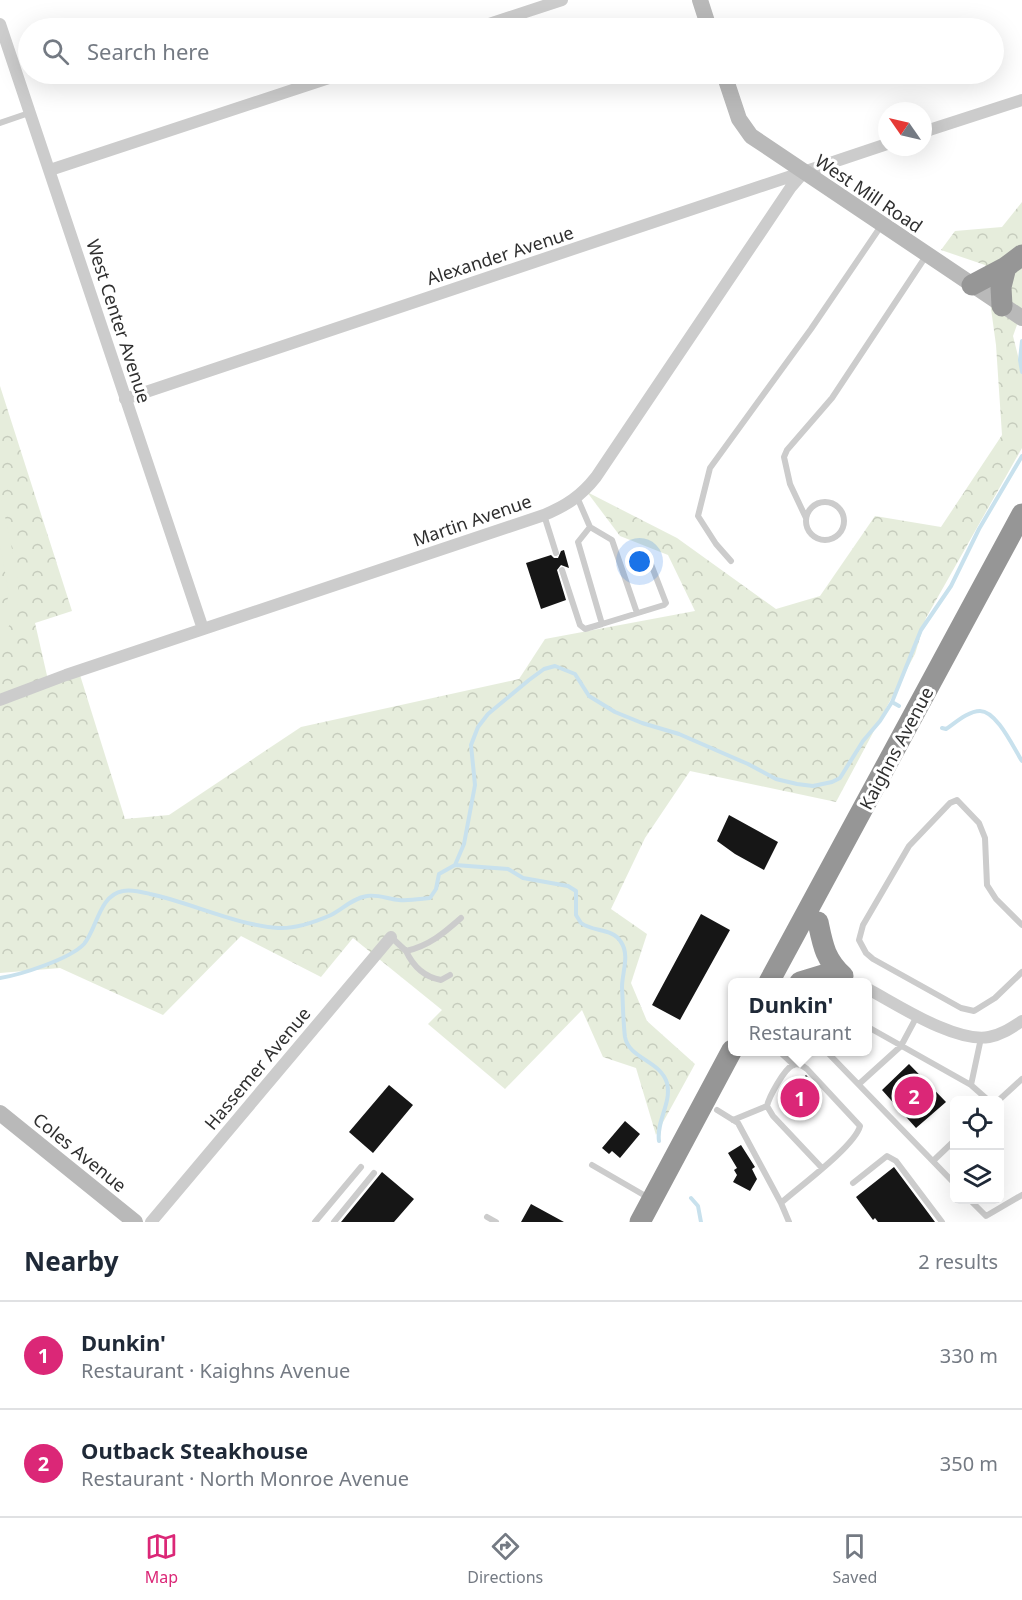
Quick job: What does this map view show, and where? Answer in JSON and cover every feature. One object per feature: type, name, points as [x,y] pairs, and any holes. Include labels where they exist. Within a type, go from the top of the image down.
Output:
[{"type":"highway","points":[[972,285],[1014,261]]},
{"type":"highway","points":[[1014,261],[1001,287],[1014,314]]},
{"type":"highway","name":"Kaighns Avenue","points":[[771,978],[1022,514]]},
{"type":"highway","name":"Kaighns Avenue","points":[[787,978],[1022,544]]},
{"type":"highway","points":[[818,922],[830,964],[848,978]]},
{"type":"highway","points":[[813,978],[823,975],[842,978]]},
{"type":"highway","points":[[640,1222],[729,1056]]},
{"type":"highway","points":[[657,1222],[725,1115],[747,1056]]},
{"type":"street","points":[[507,18],[562,0]]},
{"type":"street","points":[[700,0],[706,18]]},
{"type":"street","name":"West Center Avenue","points":[[0,24],[18,79]]},
{"type":"street","name":"West Center Avenue","points":[[20,84],[202,629]]},
{"type":"street","points":[[50,170],[311,84]]},
{"type":"street","name":"West Mill Road","points":[[727,84],[739,119],[756,140],[1014,314]]},
{"type":"street","points":[[932,129],[1022,100]]},
{"type":"street","name":"Alexander Avenue","points":[[125,399],[878,147]]},
{"type":"street","name":"Martin Avenue","points":[[0,700],[66,675],[566,506],[596,477],[791,187],[804,172]]},
{"type":"street","name":"Hassemer Avenue","points":[[151,1222],[391,937]]},
{"type":"street","points":[[872,992],[957,1034],[981,1038],[996,1036],[1022,1021]]},
{"type":"street","name":"Coles Avenue","points":[[0,1113],[135,1222]]},
{"type":"lane","points":[[0,123],[29,113]]},
{"type":"lane","points":[[731,561],[716,544],[698,516],[710,468],[881,225]]},
{"type":"lane","points":[[806,518],[813,507],[824,502],[837,506],[841,510],[843,528],[835,538],[823,540],[812,535],[790,484],[784,457],[787,450],[832,398],[927,255]]},
{"type":"lane","points":[[577,497],[590,527],[612,540],[637,613]]},
{"type":"lane","points":[[544,515],[556,553]]},
{"type":"lane","points":[[590,527],[578,542],[602,624]]},
{"type":"lane","points":[[562,570],[580,625],[585,629],[666,603],[649,559]]},
{"type":"lane","points":[[1022,925],[996,899],[987,885],[985,838],[979,823],[957,800],[950,803],[909,846],[863,925],[859,940],[866,953],[873,959],[961,1008],[974,1011],[995,998],[1022,972]]},
{"type":"lane","points":[[406,951],[429,943],[461,918]]},
{"type":"lane","points":[[391,937],[406,951],[421,972],[441,980],[450,975]]},
{"type":"lane","points":[[859,1084],[901,1046],[917,1015]]},
{"type":"lane","points":[[872,1030],[971,1085],[983,1096]]},
{"type":"lane","points":[[971,1085],[981,1038]]},
{"type":"lane","points":[[781,1203],[856,1137],[860,1126],[807,1069],[794,1065],[784,1056]]},
{"type":"lane","points":[[831,1056],[950,1179]]},
{"type":"lane","points":[[794,1065],[787,1069],[767,1106],[772,1116],[822,1168]]},
{"type":"lane","points":[[1004,1096],[1022,1079]]},
{"type":"lane","points":[[725,1115],[767,1106]]},
{"type":"lane","points":[[725,1115],[738,1123],[744,1133],[789,1222]]},
{"type":"lane","points":[[933,1161],[950,1146]]},
{"type":"lane","points":[[853,1183],[887,1156],[896,1161],[942,1222]]},
{"type":"lane","points":[[592,1166],[652,1199]]},
{"type":"lane","points":[[315,1222],[361,1167]]},
{"type":"lane","points":[[334,1222],[374,1173]]},
{"type":"lane","points":[[974,1204],[986,1216],[1022,1195]]},
{"type":"lane","points":[[487,1217],[496,1222]]},
{"type":"green space","points":[[1022,202],[1022,311],[1013,336],[1022,372],[1022,448],[926,618],[915,654],[836,802],[690,771],[645,838],[611,909],[647,934],[631,983],[647,1021],[695,1064],[656,1135],[636,1068],[603,1057],[582,1010],[505,1089],[428,1024],[442,1010],[353,938],[321,977],[241,936],[163,1015],[60,968],[0,973],[0,386],[72,611],[35,623],[48,680],[80,675],[125,819],[169,815],[301,727],[519,679],[545,639],[695,611],[668,555],[620,536],[587,492],[677,538],[776,609],[820,596],[875,516],[941,527],[1002,435],[996,345],[985,265],[941,250],[955,231],[1002,227]]},
{"type":"green space","points":[[0,493],[17,574],[18,596],[14,617],[0,638],[0,621],[9,593],[0,545]]},
{"type":"building","points":[[564,550],[569,568],[561,565],[557,570],[566,600],[541,609],[526,563],[551,555],[558,558]]},
{"type":"building","points":[[729,815],[778,842],[764,870],[717,841]]},
{"type":"building","points":[[701,914],[730,930],[680,1020],[652,1005]]},
{"type":"building","points":[[909,1064],[946,1102],[916,1128],[882,1090]]},
{"type":"building","points":[[806,1075],[817,1087],[810,1094],[817,1102],[802,1116],[781,1093],[796,1079],[799,1082]]},
{"type":"building","points":[[389,1085],[413,1105],[373,1153],[349,1132]]},
{"type":"building","points":[[625,1121],[640,1134],[620,1158],[612,1151],[609,1154],[602,1148]]},
{"type":"building","points":[[741,1145],[755,1167],[752,1169],[757,1179],[750,1191],[733,1182],[737,1175],[734,1170],[737,1168],[728,1153]]},
{"type":"building","points":[[894,1167],[935,1222],[878,1222],[875,1218],[873,1220],[856,1197]]},
{"type":"building","points":[[382,1172],[414,1199],[394,1222],[341,1222]]},
{"type":"building","points":[[531,1204],[564,1222],[521,1222]]},
{"type":"waterway","points":[[1022,341],[1020,360],[1022,372]]},
{"type":"waterway","points":[[0,978],[44,966],[77,950],[88,938],[99,913],[109,899],[123,891],[144,892],[246,923],[278,928],[298,926],[318,920],[367,896],[403,900],[430,898],[436,889],[439,874],[455,865],[464,844],[475,785],[471,745],[478,727],[488,714],[529,680],[544,669],[555,666],[575,674],[589,696],[615,712],[679,734],[748,764],[776,779],[813,786],[840,778],[863,741],[892,702],[921,630],[951,586],[979,529],[1022,456]]},
{"type":"waterway","points":[[892,702],[899,706]]},
{"type":"waterway","points":[[942,728],[946,729],[971,713],[980,711],[986,713],[999,724],[1022,761]]},
{"type":"waterway","points":[[455,865],[508,869],[523,878],[568,886],[576,891],[576,915],[581,923],[613,934],[621,942],[625,953],[622,987],[625,1037],[632,1050],[658,1069],[667,1083],[667,1098],[659,1141]]},
{"type":"waterway","points":[[691,1198],[698,1206],[701,1222]]},
{"type":"place","name":"Outback Steakhouse","points":[[914,1096]]},
{"type":"place","name":"Dunkin'","points":[[800,1098]]}]
